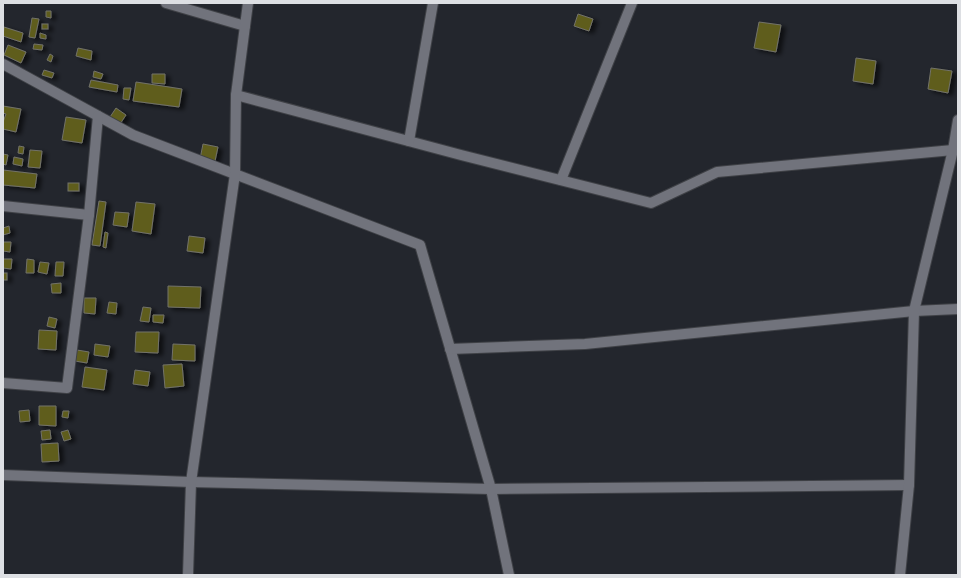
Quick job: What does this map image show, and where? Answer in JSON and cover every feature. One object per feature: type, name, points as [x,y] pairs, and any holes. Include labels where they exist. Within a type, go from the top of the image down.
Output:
[{"type":"street","points":[[166,3],[245,26]]},
{"type":"street","points":[[188,575],[191,482],[235,174],[236,94],[248,3]]},
{"type":"street","points":[[409,141],[433,3]]},
{"type":"street","points":[[561,180],[632,3]]},
{"type":"street","points":[[3,64],[133,135],[420,245],[490,489],[509,575]]},
{"type":"street","points":[[236,94],[409,141],[651,203],[717,172],[953,150]]},
{"type":"street","points":[[3,383],[67,388],[89,215],[98,116]]},
{"type":"street","points":[[900,575],[909,485],[914,311],[953,150],[958,120]]},
{"type":"street","points":[[3,206],[89,215]]},
{"type":"street","points":[[450,349],[585,344],[914,311],[958,309]]},
{"type":"street","points":[[3,475],[191,482],[490,489],[909,485]]},
{"type":"building","points":[[46,11],[51,11],[51,18],[46,17]]},
{"type":"building","points":[[578,14],[593,19],[589,31],[574,26]]},
{"type":"building","points":[[32,18],[39,19],[35,38],[29,37]]},
{"type":"building","points":[[759,22],[781,25],[776,52],[754,48]]},
{"type":"building","points":[[42,24],[48,24],[48,29],[42,29]]},
{"type":"building","points":[[4,27],[23,33],[21,42],[3,36]]},
{"type":"building","points":[[40,33],[46,35],[46,39],[40,38]]},
{"type":"building","points":[[34,44],[43,45],[42,50],[33,49]]},
{"type":"building","points":[[8,45],[26,52],[21,63],[4,55]]},
{"type":"building","points":[[78,48],[92,51],[91,60],[76,56]]},
{"type":"building","points":[[50,54],[53,56],[51,62],[47,60]]},
{"type":"building","points":[[856,58],[876,61],[873,84],[853,81]]},
{"type":"building","points":[[931,68],[952,71],[948,93],[928,89]]},
{"type":"building","points":[[44,70],[54,73],[52,78],[42,75]]},
{"type":"building","points":[[94,71],[103,74],[101,79],[93,77]]},
{"type":"building","points":[[152,74],[165,74],[165,84],[152,83]]},
{"type":"building","points":[[91,80],[118,85],[117,92],[89,87]]},
{"type":"building","points":[[136,82],[182,89],[179,107],[133,101]]},
{"type":"building","points":[[124,88],[131,88],[129,100],[123,99]]},
{"type":"building","points":[[3,106],[21,109],[16,132],[3,129],[3,122],[6,114],[3,113]]},
{"type":"building","points":[[116,108],[126,115],[120,124],[110,117]]},
{"type":"building","points":[[66,117],[86,120],[82,143],[62,140]]},
{"type":"building","points":[[203,144],[218,147],[215,161],[200,159]]},
{"type":"building","points":[[19,146],[24,147],[23,154],[18,153]]},
{"type":"building","points":[[30,150],[42,151],[40,168],[28,167]]},
{"type":"building","points":[[3,154],[8,155],[6,165],[3,164]]},
{"type":"building","points":[[14,157],[23,159],[22,166],[13,164]]},
{"type":"building","points":[[3,170],[37,174],[35,188],[3,185]]},
{"type":"building","points":[[68,183],[79,183],[79,191],[68,191]]},
{"type":"building","points":[[99,201],[106,202],[100,246],[92,245]]},
{"type":"building","points":[[136,202],[155,204],[151,234],[132,231]]},
{"type":"building","points":[[115,212],[129,213],[127,227],[113,225]]},
{"type":"building","points":[[9,226],[10,233],[3,235],[3,228]]},
{"type":"building","points":[[105,232],[108,233],[106,248],[103,247]]},
{"type":"building","points":[[189,236],[205,238],[203,253],[187,251]]},
{"type":"building","points":[[3,242],[11,242],[10,252],[3,251]]},
{"type":"building","points":[[3,259],[12,259],[11,269],[3,268]]},
{"type":"building","points":[[27,259],[34,260],[34,273],[26,273]]},
{"type":"building","points":[[40,262],[49,263],[47,274],[38,272]]},
{"type":"building","points":[[56,262],[64,262],[63,276],[55,276]]},
{"type":"building","points":[[3,273],[7,273],[7,280],[3,280]]},
{"type":"building","points":[[61,283],[61,293],[52,293],[51,284]]},
{"type":"building","points":[[168,286],[201,287],[200,308],[168,307]]},
{"type":"building","points":[[84,298],[96,298],[95,314],[84,313]]},
{"type":"building","points":[[109,302],[117,303],[116,314],[107,313]]},
{"type":"building","points":[[143,307],[151,308],[149,322],[140,321]]},
{"type":"building","points":[[153,315],[164,315],[163,323],[153,322]]},
{"type":"building","points":[[49,317],[57,319],[55,328],[47,326]]},
{"type":"building","points":[[39,330],[57,331],[56,350],[38,349]]},
{"type":"building","points":[[136,332],[159,332],[158,353],[135,352]]},
{"type":"building","points":[[95,344],[110,346],[108,357],[94,355]]},
{"type":"building","points":[[173,344],[195,345],[195,361],[172,360]]},
{"type":"building","points":[[77,350],[89,352],[87,363],[75,361]]},
{"type":"building","points":[[182,364],[184,386],[165,388],[163,365]]},
{"type":"building","points":[[85,367],[107,370],[104,390],[82,387]]},
{"type":"building","points":[[135,370],[150,372],[148,386],[133,384]]},
{"type":"building","points":[[39,406],[56,406],[56,426],[39,425]]},
{"type":"building","points":[[29,410],[30,421],[20,422],[19,411]]},
{"type":"building","points":[[63,411],[69,411],[68,418],[62,417]]},
{"type":"building","points":[[50,430],[51,439],[42,440],[41,431]]},
{"type":"building","points":[[68,430],[71,439],[64,441],[61,432]]},
{"type":"building","points":[[58,443],[59,461],[42,462],[41,444]]}]
